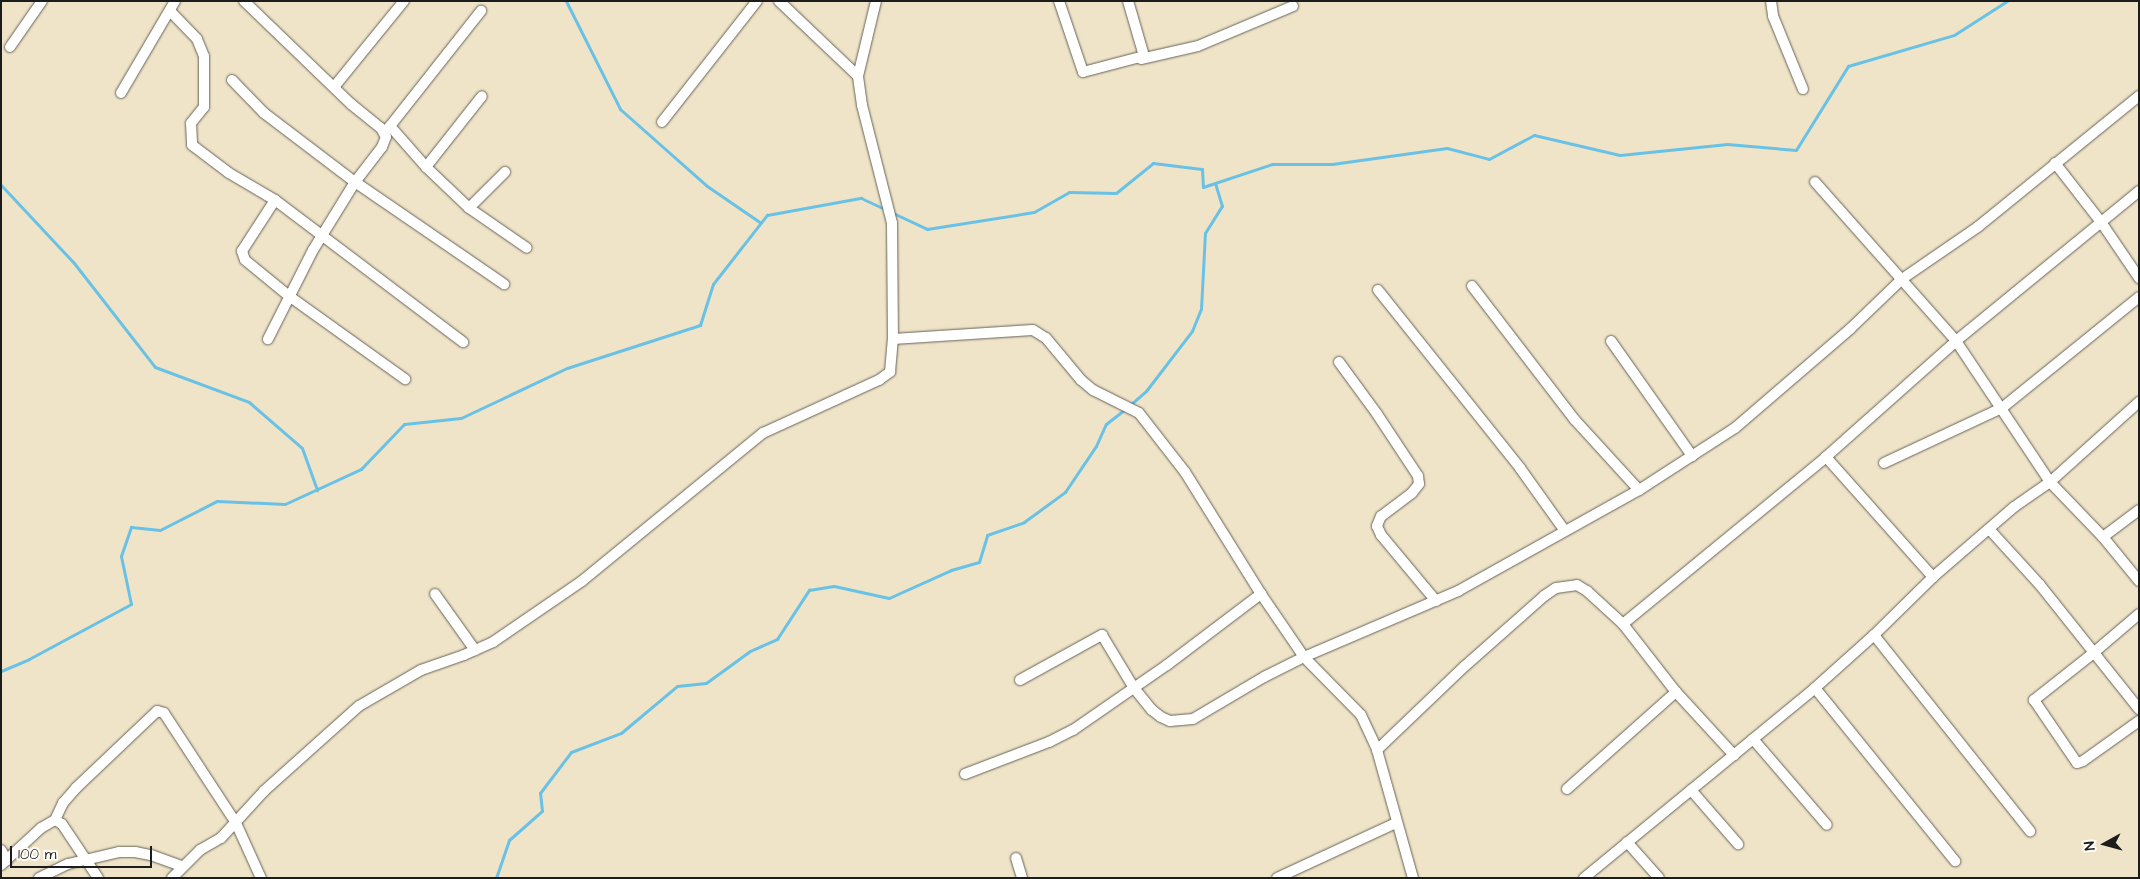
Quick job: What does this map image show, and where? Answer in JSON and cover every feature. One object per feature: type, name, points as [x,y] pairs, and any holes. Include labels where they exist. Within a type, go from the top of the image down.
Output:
[{"type":"street","points":[[10,47],[42,1]]},
{"type":"street","points":[[121,93],[175,1]]},
{"type":"street","points":[[334,86],[404,1]]},
{"type":"street","points":[[662,122],[757,1]]},
{"type":"street","points":[[779,1],[858,76]]},
{"type":"street","points":[[172,878],[200,850],[221,838],[236,824],[264,791],[359,706],[421,670],[492,642],[582,581],[763,433],[885,376],[892,366],[892,223],[862,105],[858,76],[876,1]]},
{"type":"street","points":[[1059,1],[1083,72],[1198,46],[1293,6]]},
{"type":"street","points":[[1128,1],[1144,53],[1141,58]]},
{"type":"street","points":[[1771,1],[1772,16],[1803,89]]},
{"type":"street","points":[[250,4],[334,86],[387,129],[469,208],[527,248]]},
{"type":"street","points":[[170,11],[197,39],[204,56],[204,107],[191,123],[192,145],[229,172],[275,200],[463,342]]},
{"type":"street","points":[[268,339],[313,250],[355,182],[385,142],[387,129],[481,11]]},
{"type":"street","points":[[232,80],[264,113],[355,182],[504,284]]},
{"type":"street","points":[[426,167],[482,96]]},
{"type":"street","points":[[1020,680],[1102,635],[1134,688],[1160,717],[1170,721],[1193,719],[1264,677],[1304,657],[1458,591],[1639,490],[1735,428],[1850,329],[1902,279],[1979,226],[2139,96]]},
{"type":"street","points":[[2055,163],[2101,222],[2139,278]]},
{"type":"street","points":[[469,208],[505,172]]},
{"type":"street","points":[[1815,182],[1956,341],[2050,482],[2103,537],[2139,581]]},
{"type":"street","points":[[1623,624],[1826,457],[1956,341],[2139,191]]},
{"type":"street","points":[[275,200],[242,251],[242,255],[289,296],[405,379]]},
{"type":"street","points":[[1472,286],[1574,420],[1639,490]]},
{"type":"street","points":[[1378,290],[1520,468],[1565,531]]},
{"type":"street","points":[[1884,462],[2002,408],[2139,297]]},
{"type":"street","points":[[893,339],[1033,330],[1040,334],[1093,390],[1139,413],[1185,472],[1261,594],[1304,657],[1361,716],[1377,750],[1413,878]]},
{"type":"street","points":[[1611,341],[1692,456]]},
{"type":"street","points":[[1339,362],[1382,421],[1418,476],[1419,484],[1412,493],[1380,516],[1377,526],[1381,535],[1436,601]]},
{"type":"street","points":[[1584,878],[1815,688],[1874,635],[1933,577],[2014,507],[2050,482],[2139,402]]},
{"type":"street","points":[[1826,457],[1933,577]]},
{"type":"street","points":[[2103,537],[2139,510]]},
{"type":"street","points":[[1989,529],[2040,585],[2139,709]]},
{"type":"street","points":[[1377,750],[1465,666],[1556,588],[1577,585],[1587,591],[1623,624],[1676,692],[1734,755]]},
{"type":"street","points":[[435,594],[475,650]]},
{"type":"street","points":[[965,774],[1049,742],[1081,725],[1261,594]]},
{"type":"street","points":[[2139,614],[2095,652],[2034,700],[2077,763],[2083,761],[2139,721]]},
{"type":"street","points":[[1874,635],[2030,831]]},
{"type":"street","points":[[1815,688],[1955,861]]},
{"type":"street","points":[[1567,789],[1676,692]]},
{"type":"street","points":[[3,858],[41,828],[55,820],[63,803],[76,788],[157,711],[164,713],[236,824],[261,878]]},
{"type":"street","points":[[1754,739],[1827,825]]},
{"type":"street","points":[[1691,790],[1738,844]]},
{"type":"street","points":[[55,820],[62,824],[98,878]]},
{"type":"street","points":[[1277,878],[1396,823]]},
{"type":"street","points":[[1627,842],[1659,878]]},
{"type":"street","points":[[39,878],[55,868],[106,854],[135,852],[182,866]]},
{"type":"street","points":[[1016,858],[1022,878]]},
{"type":"waterway","points":[[566,1],[620,109],[707,186],[761,223]]},
{"type":"waterway","points":[[893,213],[927,229],[1034,212],[1069,192],[1116,193],[1153,163],[1202,169],[1203,187],[1272,164],[1332,164],[1447,148],[1489,159],[1534,135],[1620,155],[1727,144],[1796,150],[1848,66],[1954,35],[2007,1]]},
{"type":"waterway","points":[[1130,405],[1146,391],[1192,331],[1201,309],[1205,233],[1222,206],[1215,183]]},
{"type":"waterway","points":[[1,185],[74,263],[155,367],[249,402],[302,448],[317,490]]},
{"type":"waterway","points":[[1,671],[29,659],[131,604],[121,556],[131,527],[160,530],[217,501],[285,504],[361,469],[404,424],[461,418],[567,368],[700,325],[713,284],[767,215],[861,198],[885,209]]},
{"type":"waterway","points":[[496,878],[509,840],[542,811],[540,793],[571,752],[621,733],[677,686],[706,683],[750,651],[777,639],[809,590],[834,586],[889,598],[951,570],[979,562],[987,535],[1024,522],[1065,492],[1096,446],[1106,424],[1125,409]]}]
